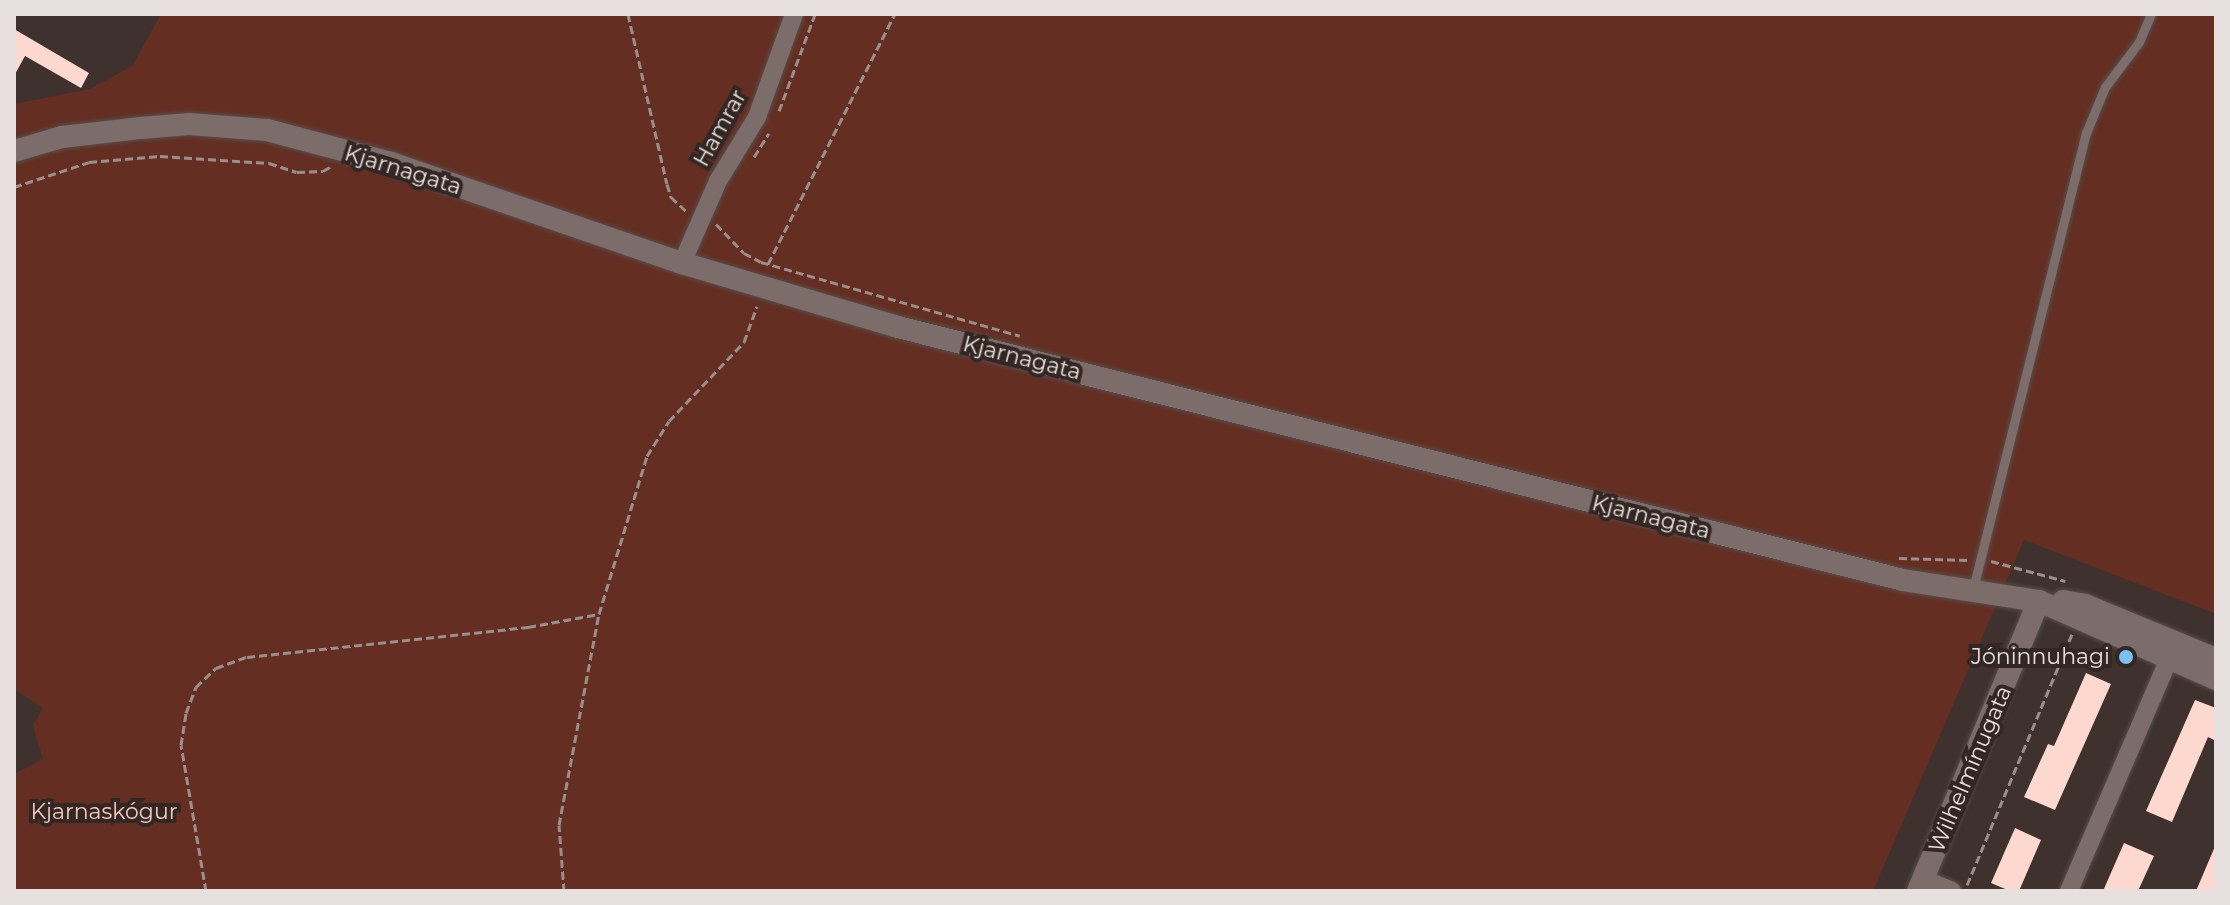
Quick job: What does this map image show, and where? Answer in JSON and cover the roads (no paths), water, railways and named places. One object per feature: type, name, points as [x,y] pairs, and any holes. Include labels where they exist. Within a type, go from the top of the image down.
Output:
[{"type":"street","name":"Hamrar","points":[[682,263],[700,218],[757,117],[794,14]]},
{"type":"street","name":"Kjarnagata","points":[[14,151],[62,137],[189,124],[267,130],[391,163],[682,263],[898,327],[1903,580],[2039,601],[2079,619],[2172,651],[2216,659]]},
{"type":"street","name":"Kjarnagata","points":[[2039,601],[2052,599],[2085,605],[2172,651],[2216,679]]},
{"type":"street","name":"Wilhelmínugata","points":[[1921,885],[2039,601]]},
{"type":"street","points":[[2069,891],[2172,651]]},
{"type":"street","points":[[1921,885],[1952,891]]},
{"type":"lane","points":[[1973,589],[2086,133],[2105,87],[2139,42],[2151,14]]},
{"type":"place","name":"Jóninnuhagi","points":[[2126,657]]},
{"type":"park label","name":"Kjarnaskógur","points":[[104,812]]}]
